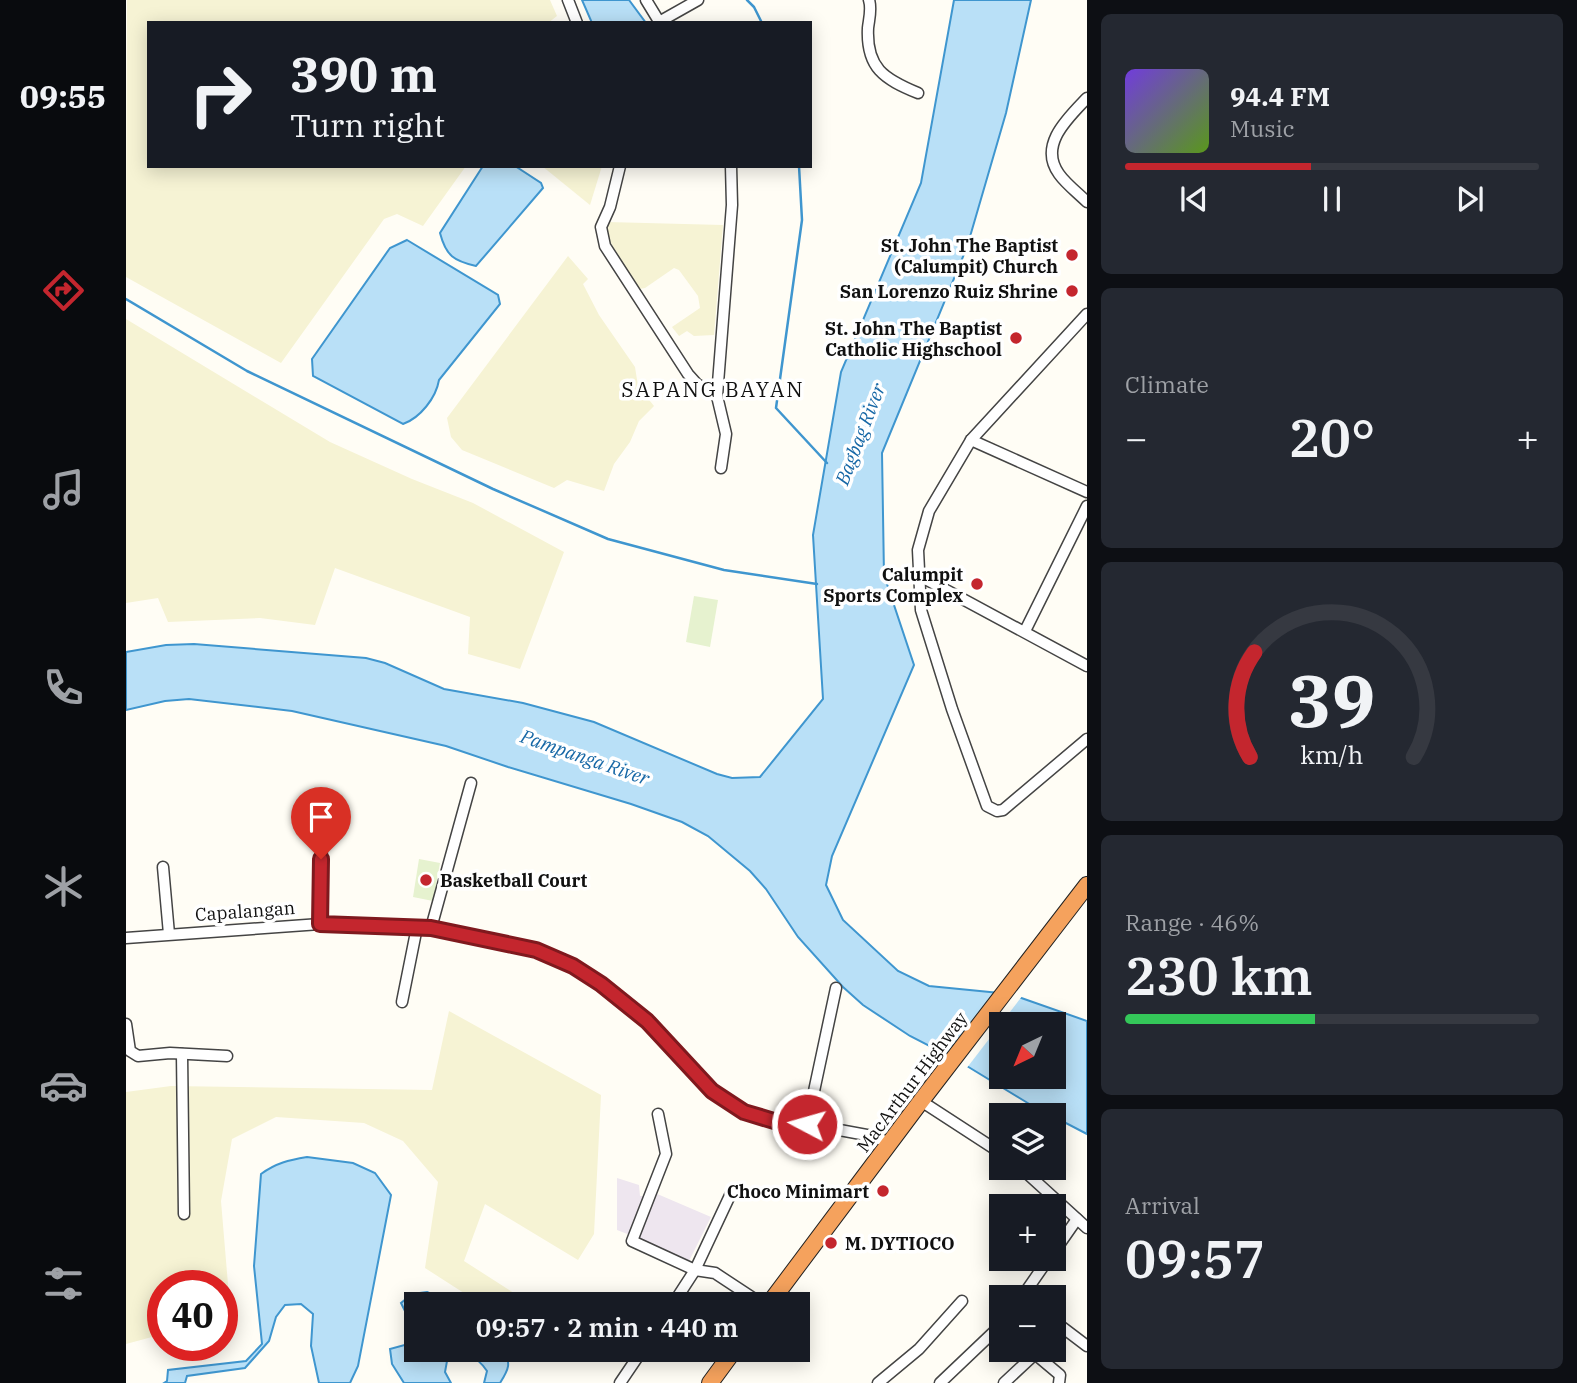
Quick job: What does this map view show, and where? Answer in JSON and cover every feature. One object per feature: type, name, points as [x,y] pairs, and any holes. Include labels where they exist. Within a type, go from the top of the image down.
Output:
[{"type":"highway","name":"MacArthur Highway","points":[[778,1292],[920,1101],[1087,886]]},
{"type":"highway","points":[[710,1383],[725,1362]]},
{"type":"street","points":[[568,0],[575,21]]},
{"type":"street","points":[[646,0],[659,21]]},
{"type":"street","points":[[662,21],[698,0]]},
{"type":"street","points":[[869,0],[868,31],[876,69],[888,79],[918,93]]},
{"type":"street","points":[[1087,98],[1060,126],[1052,144],[1052,161],[1059,175],[1087,202]]},
{"type":"street","points":[[620,168],[610,207],[601,227],[605,246],[688,374],[697,384],[717,396]]},
{"type":"street","points":[[721,467],[726,434],[717,396],[732,205],[731,168]]},
{"type":"street","points":[[1087,314],[971,440],[929,511],[918,550],[921,610],[952,709],[987,806],[997,811],[1003,810],[1087,739]]},
{"type":"street","points":[[971,440],[1087,492]]},
{"type":"street","points":[[1025,631],[1087,506]]},
{"type":"street","points":[[920,576],[1087,666]]},
{"type":"street","points":[[431,928],[471,783]]},
{"type":"street","points":[[320,924],[322,838]]},
{"type":"street","points":[[163,867],[169,934]]},
{"type":"street","name":"Capalangan","points":[[126,938],[320,924],[431,928],[536,950],[573,966],[601,984],[647,1021],[712,1091],[744,1112],[784,1124],[807,1124],[872,1136],[890,1143]]},
{"type":"street","points":[[402,1003],[417,927]]},
{"type":"street","points":[[807,1124],[836,988]]},
{"type":"street","points":[[126,1024],[131,1051],[138,1056],[227,1056]]},
{"type":"street","points":[[182,1054],[184,1214]]},
{"type":"street","points":[[920,1101],[989,1145]]},
{"type":"street","points":[[658,1114],[666,1154],[632,1241],[695,1270],[715,1273],[744,1292]]},
{"type":"street","points":[[1034,1180],[1087,1227]]},
{"type":"street","points":[[681,1292],[695,1270],[733,1189]]},
{"type":"street","points":[[1066,1235],[1077,1219]]},
{"type":"street","points":[[878,1383],[919,1349],[962,1301]]},
{"type":"street","points":[[1066,1330],[1087,1346]]},
{"type":"street","points":[[940,1383],[989,1336]]},
{"type":"street","points":[[620,1383],[634,1362]]},
{"type":"street","points":[[1004,1383],[1023,1362]]},
{"type":"street","points":[[1044,1362],[1060,1375],[1059,1383]]},
{"type":"shaded area","points":[[127,0],[550,0],[557,16],[551,21],[147,21],[147,168],[465,168],[423,226],[397,214],[384,219],[281,363],[126,277]]},
{"type":"shaded area","points":[[544,168],[601,168],[590,205]]},
{"type":"shaded area","points":[[607,222],[723,225],[714,335],[694,336],[687,331],[679,336],[672,327],[700,308],[698,296],[679,270],[674,268],[645,288],[639,289],[623,266],[606,233]]},
{"type":"shaded area","points":[[568,256],[588,279],[583,284],[599,315],[635,367],[638,386],[654,406],[639,421],[630,442],[614,464],[604,491],[567,480],[554,488],[462,450],[451,437],[447,418]]},
{"type":"shaded area","points":[[126,319],[330,442],[473,503],[564,552],[520,669],[468,654],[470,617],[335,568],[315,625],[260,618],[168,622],[158,598],[126,603]]},
{"type":"shaded area","points":[[449,1011],[601,1095],[594,1234],[578,1260],[485,1204],[464,1261],[512,1292],[462,1292],[425,1268],[438,1182],[403,1141],[364,1123],[276,1117],[232,1139],[221,1201],[227,1270],[147,1270],[147,1338],[126,1344],[126,1092],[171,1086],[432,1090]]},
{"type":"shaded area","points":[[617,1178],[639,1185],[640,1196],[647,1196],[630,1235],[617,1230]]},
{"type":"shaded area","points":[[655,1193],[711,1217],[687,1265],[635,1239]]},
{"type":"green space","points":[[694,596],[718,600],[710,647],[686,642]]},
{"type":"green space","name":"Basketball Court","points":[[419,859],[440,863],[433,901],[413,897]]},
{"type":"water","points":[[582,0],[629,0],[645,21],[591,21]]},
{"type":"water","points":[[954,0],[1031,0],[1006,113],[967,247],[882,453],[884,575],[914,665],[832,856],[826,885],[843,920],[898,971],[929,986],[1010,994],[1061,1012],[989,1012],[989,1079],[910,1036],[863,1005],[798,937],[766,889],[750,871],[708,836],[682,822],[446,746],[292,711],[189,699],[165,701],[126,710],[126,652],[166,645],[194,644],[366,658],[385,663],[444,689],[523,703],[594,722],[717,774],[732,778],[760,777],[823,699],[813,535],[841,372],[921,183]]},
{"type":"water","points":[[482,168],[518,168],[541,183],[543,188],[476,266],[452,256],[440,233]]},
{"type":"water","points":[[407,240],[498,295],[500,304],[439,380],[426,406],[403,424],[313,376],[312,359],[390,248]]},
{"type":"water","points":[[1066,1014],[1087,1021],[1087,1134],[1066,1123],[1066,1103],[1028,1103],[1005,1089],[1066,1089]]},
{"type":"water","points":[[307,1157],[353,1163],[375,1173],[391,1195],[358,1366],[350,1383],[319,1383],[311,1346],[313,1314],[301,1304],[285,1305],[276,1317],[269,1341],[245,1368],[187,1376],[185,1383],[164,1383],[167,1381],[168,1370],[246,1361],[262,1344],[254,1266],[261,1174],[283,1162]]},
{"type":"water","points":[[404,1345],[404,1362],[447,1362],[445,1372],[451,1383],[404,1383],[392,1364],[390,1349]]},
{"type":"water","points":[[478,1362],[508,1362],[500,1383],[484,1383],[487,1371]]},
{"type":"pier","points":[[997,989],[1011,990],[1023,995],[1010,1012],[989,1012],[989,1039],[966,1069],[944,1057]]},
{"type":"waterway","points":[[747,0],[761,21]]},
{"type":"waterway","name":"Bagbag River","points":[[799,168],[802,220],[776,408],[827,463]]},
{"type":"waterway","points":[[126,299],[247,371],[493,489],[608,539],[724,570],[817,584]]},
{"type":"place","name":"St. John The Baptist (Calumpit) Church","points":[[1072,255]]},
{"type":"place","name":"San Lorenzo Ruiz Shrine","points":[[1072,291]]},
{"type":"place","name":"St. John The Baptist Catholic Highschool","points":[[1016,338]]},
{"type":"place","name":"Calumpit Sports Complex","points":[[977,584]]},
{"type":"place","name":"Basketball Court","points":[[426,880]]},
{"type":"place","name":"Choco Minimart","points":[[883,1191]]},
{"type":"place","name":"M. DYTIOCO","points":[[831,1243]]},
{"type":"district","name":"SAPANG BAYAN","points":[[713,389]]},
{"type":"route","points":[[321,859],[320,924],[431,928],[536,950],[573,966],[601,984],[647,1021],[712,1091],[744,1112],[784,1124],[807,1124]]},
{"type":"water label","name":"Pampanga River","points":[[585,757]]}]
